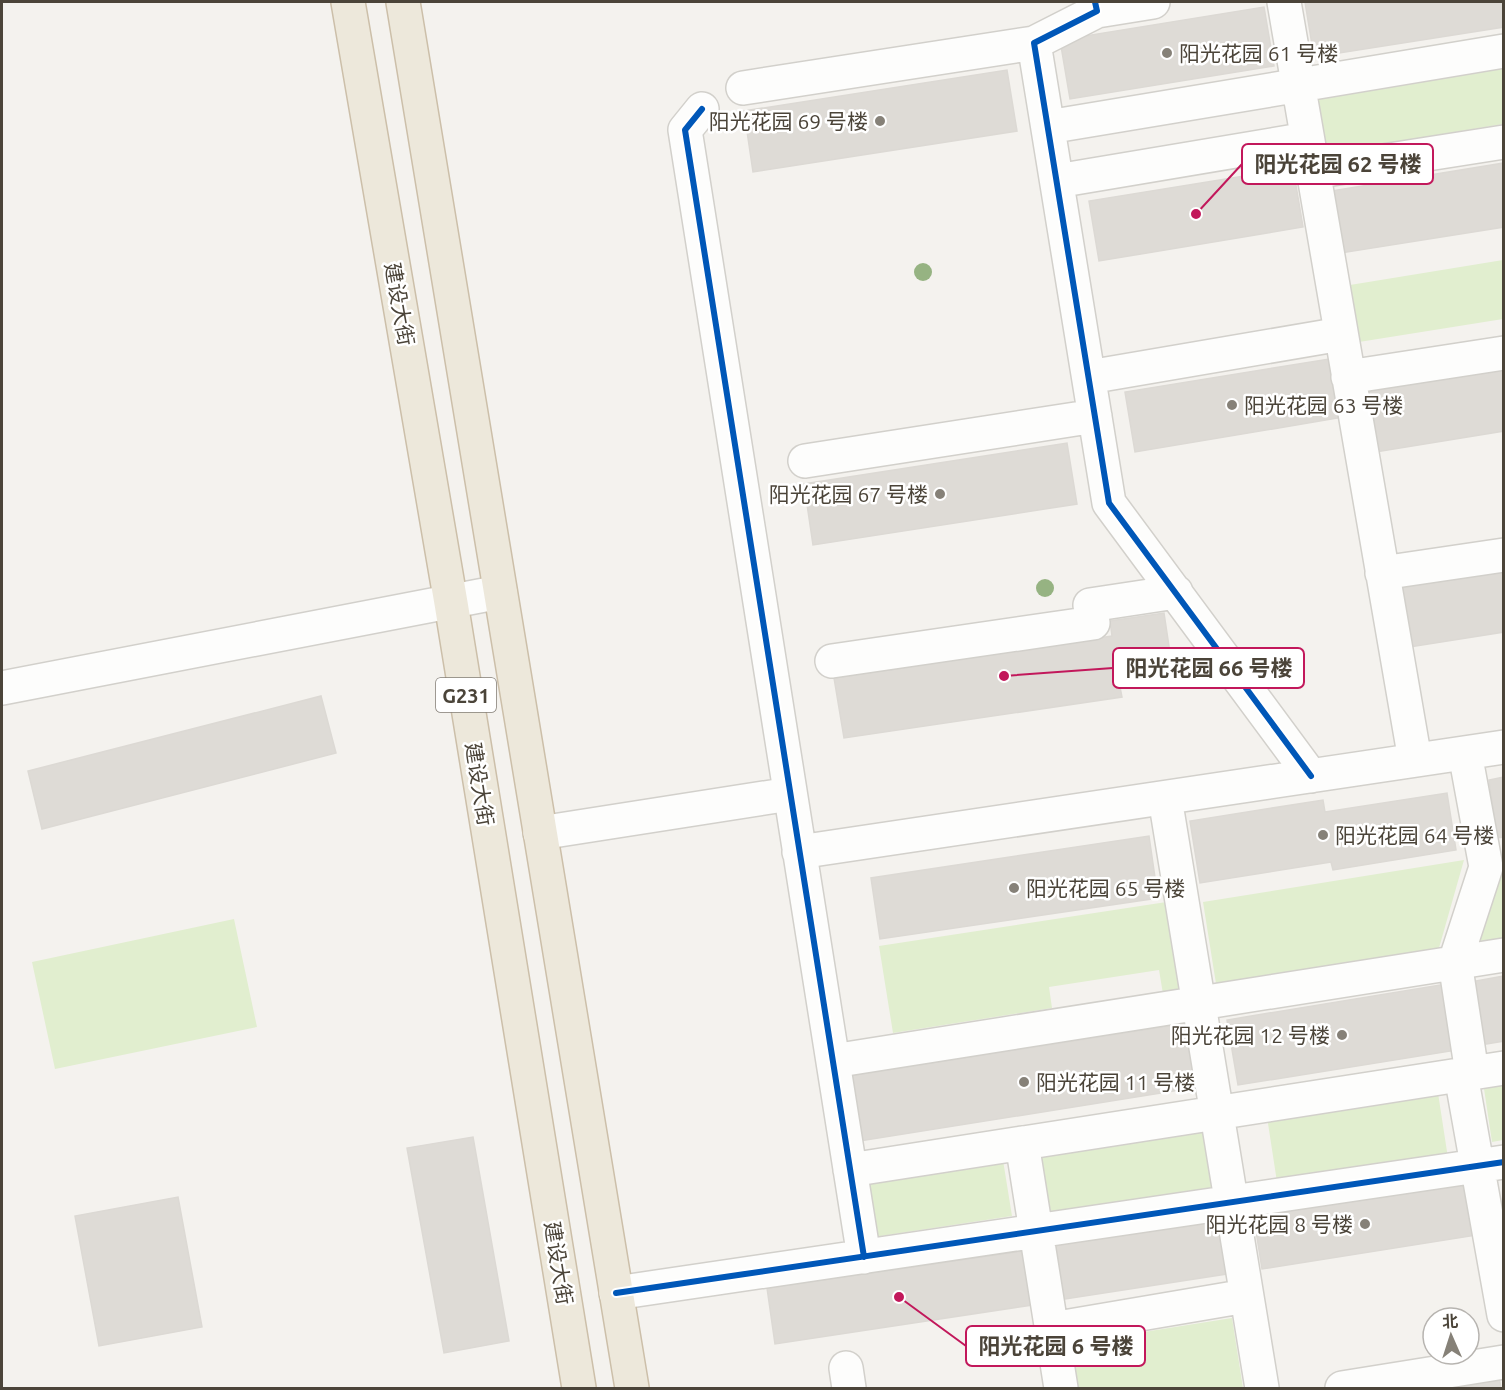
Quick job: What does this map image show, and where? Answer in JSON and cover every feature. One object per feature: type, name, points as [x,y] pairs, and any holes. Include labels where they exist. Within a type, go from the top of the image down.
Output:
[{"type":"highway","name":"建设大街","points":[[348,2],[450,603],[579,1389]]},
{"type":"highway","name":"G231","points":[[403,2],[632,1389]]},
{"type":"street","points":[[743,88],[1034,43],[1096,6],[1153,2]]},
{"type":"street","points":[[1284,2],[1415,760]]},
{"type":"street","points":[[1034,43],[1109,503],[1311,776]]},
{"type":"street","points":[[1047,127],[1503,51]]},
{"type":"street","points":[[702,109],[685,130],[864,1257]]},
{"type":"street","points":[[1057,181],[1307,139]]},
{"type":"street","points":[[1313,172],[1503,142]]},
{"type":"street","points":[[1089,377],[1341,334]]},
{"type":"street","points":[[1348,376],[1503,352]]},
{"type":"street","points":[[805,461],[1095,416]]},
{"type":"street","points":[[1382,573],[1503,555]]},
{"type":"street","points":[[2,688],[500,592]]},
{"type":"street","points":[[832,661],[1093,623],[1090,605],[1176,592]]},
{"type":"street","points":[[799,852],[1503,747]]},
{"type":"street","points":[[1465,753],[1486,867],[1455,962],[1479,1072],[1491,1164],[1503,1315]]},
{"type":"street","points":[[540,833],[790,794]]},
{"type":"street","points":[[1165,798],[1262,1389]]},
{"type":"street","points":[[833,1061],[1503,955]]},
{"type":"street","points":[[850,1170],[1479,1072]]},
{"type":"street","points":[[1022,1143],[1061,1389]]},
{"type":"street","points":[[616,1293],[1491,1164]]},
{"type":"street","points":[[1052,1329],[1246,1296]]},
{"type":"street","points":[[1342,1389],[1503,1362]]},
{"type":"green space","points":[[1503,65],[1503,124],[1325,154],[1315,96]]},
{"type":"green space","points":[[1503,260],[1503,319],[1359,342],[1350,285]]},
{"type":"green space","points":[[1464,860],[1437,955],[1217,990],[1203,902]]},
{"type":"green space","points":[[1503,863],[1503,938],[1479,942]]},
{"type":"green space","points":[[1173,901],[1188,991],[1163,994],[1159,970],[1049,987],[1052,1008],[893,1033],[879,946]]},
{"type":"green space","points":[[234,919],[257,1027],[55,1069],[32,962]]},
{"type":"green space","points":[[1503,1079],[1503,1140],[1492,1142],[1483,1082]]},
{"type":"green space","points":[[1438,1093],[1448,1158],[1277,1182],[1267,1117]]},
{"type":"green space","points":[[1204,1126],[1213,1191],[1039,1216],[1030,1151]]},
{"type":"green space","points":[[1002,1154],[1012,1216],[874,1237],[864,1175]]},
{"type":"green space","points":[[1232,1318],[1243,1388],[1075,1388],[1068,1344]]},
{"type":"building","points":[[1305,2],[1504,2],[1504,27],[1314,57]]},
{"type":"building","name":"阳光花园 61 号楼","points":[[1264,7],[1274,66],[1070,99],[1060,40]]},
{"type":"building","name":"阳光花园 69 号楼","points":[[1007,70],[1017,131],[753,172],[744,111]]},
{"type":"building","points":[[1504,163],[1504,227],[1341,253],[1331,191]]},
{"type":"building","points":[[1293,168],[1303,227],[1099,261],[1089,201]]},
{"type":"building","name":"阳光花园 63 号楼","points":[[1329,359],[1338,418],[1135,452],[1125,392]]},
{"type":"building","points":[[1504,368],[1504,431],[1376,452],[1366,390]]},
{"type":"building","name":"阳光花园 67 号楼","points":[[1067,443],[1077,504],[813,545],[804,484]]},
{"type":"building","points":[[1504,569],[1504,632],[1410,647],[1400,585]]},
{"type":"building","points":[[1164,613],[1173,673],[1119,682],[1122,697],[844,738],[834,678],[1112,636],[1110,621]]},
{"type":"building","points":[[321,696],[336,753],[42,829],[28,771]]},
{"type":"building","points":[[1504,777],[1504,837],[1497,838],[1489,780]]},
{"type":"building","name":"阳光花园 64 号楼","points":[[1447,793],[1456,850],[1333,870],[1331,862],[1200,883],[1190,821],[1323,800],[1325,812]]},
{"type":"building","name":"阳光花园 65 号楼","points":[[1149,836],[1158,898],[880,939],[871,878]]},
{"type":"building","points":[[1504,976],[1504,1041],[1481,1045],[1470,982]]},
{"type":"building","name":"阳光花园 12 号楼","points":[[1446,984],[1457,1050],[1238,1085],[1227,1020]]},
{"type":"building","name":"阳光花园 11 号楼","points":[[1188,1023],[1199,1087],[860,1141],[849,1076]]},
{"type":"building","points":[[473,1137],[509,1341],[444,1353],[407,1148]]},
{"type":"building","name":"阳光花园 8 号楼","points":[[1468,1178],[1477,1235],[1262,1269],[1253,1212]]},
{"type":"building","points":[[178,1197],[202,1327],[99,1346],[75,1216]]},
{"type":"building","points":[[1225,1217],[1233,1273],[1059,1300],[1051,1243]]},
{"type":"building","points":[[1023,1251],[1032,1305],[775,1344],[767,1288]]},
{"type":"building","points":[[1499,1377],[1501,1388],[1428,1388]]},
{"type":"cycle path","points":[[1095,2],[1097,11],[1034,43],[1109,503],[1311,776]]},
{"type":"cycle path","points":[[702,109],[685,130],[864,1257]]},
{"type":"cycle path","points":[[616,1293],[1504,1162]]},
{"type":"place","name":"阳光花园 61 号楼","points":[[1167,53]]},
{"type":"place","name":"阳光花园 69 号楼","points":[[880,121]]},
{"type":"place","name":"阳光花园 62 号楼","points":[[1196,214]]},
{"type":"place","name":"阳光花园 63 号楼","points":[[1232,405]]},
{"type":"place","name":"阳光花园 67 号楼","points":[[940,494]]},
{"type":"place","name":"阳光花园 66 号楼","points":[[1004,676]]},
{"type":"place","name":"阳光花园 64 号楼","points":[[1323,835]]},
{"type":"place","name":"阳光花园 65 号楼","points":[[1014,888]]},
{"type":"place","name":"阳光花园 12 号楼","points":[[1342,1035]]},
{"type":"place","name":"阳光花园 11 号楼","points":[[1024,1082]]},
{"type":"place","name":"阳光花园 8 号楼","points":[[1365,1224]]},
{"type":"place","name":"阳光花园 6 号楼","points":[[899,1297]]}]
